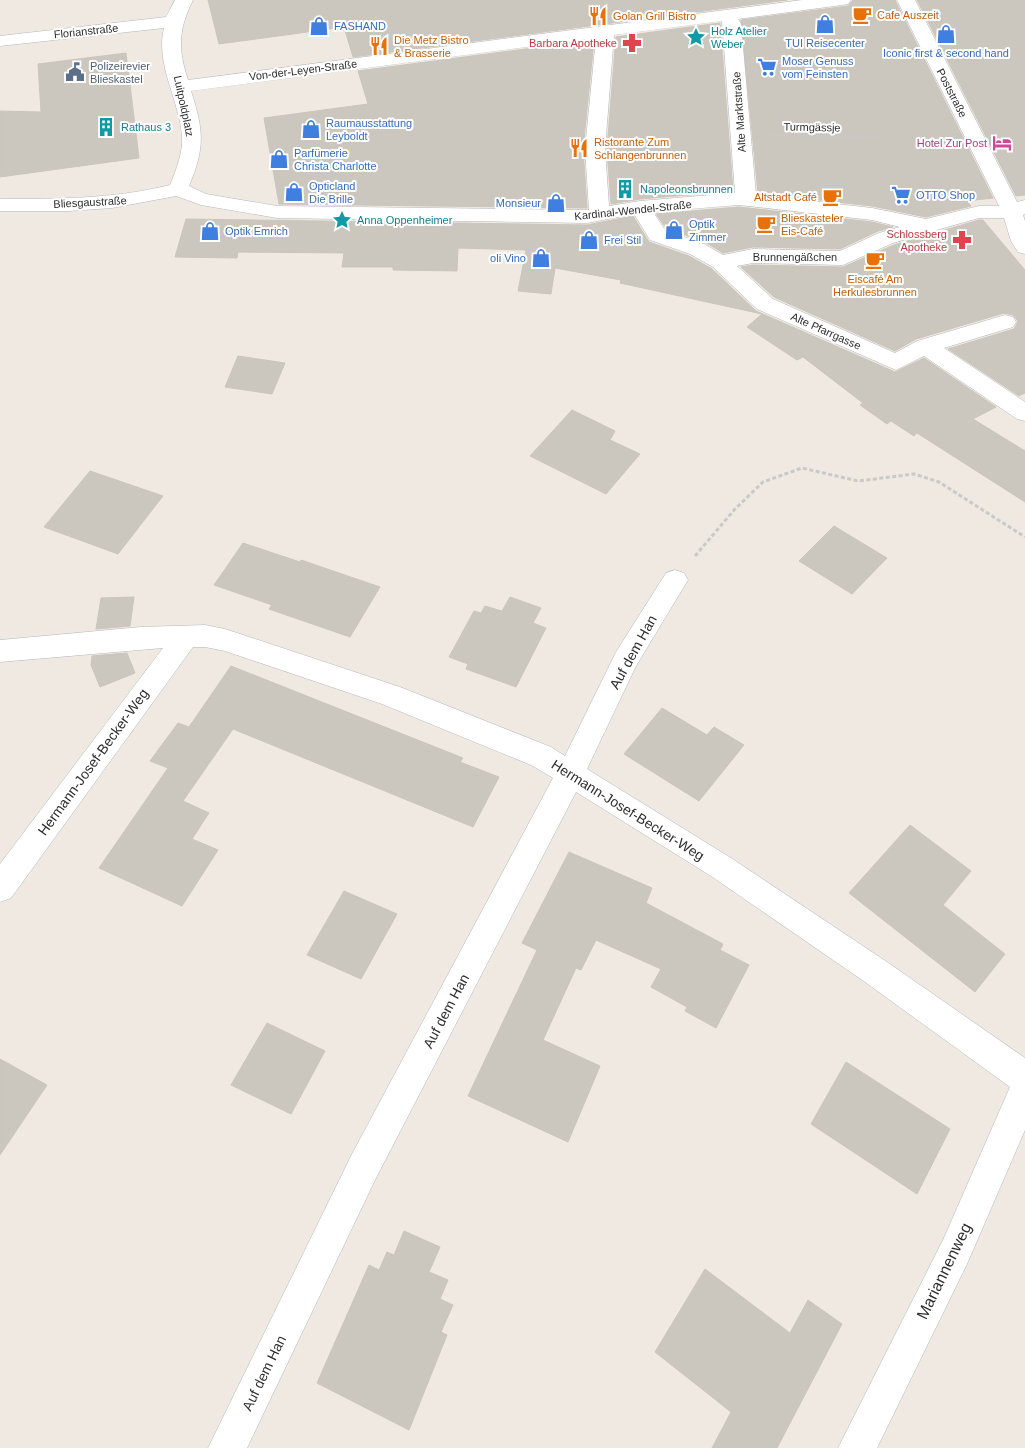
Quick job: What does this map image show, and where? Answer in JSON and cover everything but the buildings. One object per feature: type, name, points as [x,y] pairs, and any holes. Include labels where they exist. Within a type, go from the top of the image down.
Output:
[{"type":"street","points":[[172,22],[184,0]]},
{"type":"street","name":"Von-der-Leyen-Straße","points":[[180,87],[604,32],[730,20],[842,0]]},
{"type":"street","name":"Poststraße","points":[[906,0],[1019,209],[1021,241],[1025,247]]},
{"type":"street","name":"Alte Marktstraße","points":[[730,20],[746,200]]},
{"type":"street","name":"Florianstraße","points":[[0,41],[172,22]]},
{"type":"street","name":"Luitpoldplatz","points":[[172,22],[170,42],[192,138],[186,168],[178,189]]},
{"type":"street","points":[[600,214],[594,164],[598,102],[606,40],[604,32]]},
{"type":"street","name":"Kardinal-Wendel-Straße","points":[[178,189],[201,199],[277,212],[587,217],[640,208],[746,200],[872,214],[926,226],[979,212],[1019,209]]},
{"type":"street","name":"Bliesgaustraße","points":[[0,205],[94,204],[147,198],[178,189]]},
{"type":"street","name":"Alte Pfarrgasse","points":[[640,208],[657,235],[697,249],[720,262],[765,304],[896,362],[925,346],[1006,322]]},
{"type":"street","name":"Brunnengäßchen","points":[[720,262],[753,256],[843,258],[886,238],[926,226]]},
{"type":"street","points":[[925,346],[1025,413]]},
{"type":"street","name":"Auf dem Han","points":[[227,1448],[364,1166],[571,773],[625,660],[675,580]]},
{"type":"street","name":"Hermann-Josef-Becker-Weg","points":[[0,652],[141,638],[205,636],[224,640],[390,695],[541,756],[721,867],[876,972],[1025,1078]]},
{"type":"street","name":"Hermann-Josef-Becker-Weg","points":[[0,888],[186,637]]},
{"type":"street","name":"Mariannenweg","points":[[857,1448],[955,1252],[1025,1092]]},
{"type":"path","name":"Turmgässje","points":[[740,135],[883,138]]},
{"type":"path","points":[[675,580],[735,509],[764,482],[802,468],[858,481],[914,474],[939,482],[1025,537]]},
{"type":"place","name":"Cafe Auszeit","points":[[862,15]]},
{"type":"place","name":"Golan Grill Bistro","points":[[598,16]]},
{"type":"place","name":"TUI Reisecenter","points":[[825,24]]},
{"type":"place","name":"FASHAND","points":[[319,26]]},
{"type":"place","name":"Iconic first & second hand","points":[[946,34]]},
{"type":"place","name":"Holz Atelier Weber","points":[[696,37]]},
{"type":"place","name":"Barbara Apotheke","points":[[632,43]]},
{"type":"place","name":"Die Metz Bistro & Brasserie","points":[[379,46]]},
{"type":"place","name":"Moser Genuss vom Feinsten","points":[[767,67]]},
{"type":"place","name":"Polizeirevier Blieskastel","points":[[75,72]]},
{"type":"place","name":"Rathaus 3","points":[[106,127]]},
{"type":"place","name":"Raumausstattung Leyboldt","points":[[311,129]]},
{"type":"place","name":"Hotel Zur Post","points":[[1002,143]]},
{"type":"place","name":"Ristorante Zum Schlangenbrunnen","points":[[579,148]]},
{"type":"place","name":"Parfümerie Christa Charlotte","points":[[279,159]]},
{"type":"place","name":"Napoleonsbrunnen","points":[[625,189]]},
{"type":"place","name":"Opticland Die Brille","points":[[294,192]]},
{"type":"place","name":"OTTO Shop","points":[[901,195]]},
{"type":"place","name":"Altstadt Café","points":[[832,197]]},
{"type":"place","name":"Monsieur","points":[[556,203]]},
{"type":"place","name":"Anna Oppenheimer","points":[[342,220]]},
{"type":"place","name":"Blieskasteler Eis-Café","points":[[766,224]]},
{"type":"place","name":"Optik Zimmer","points":[[674,230]]},
{"type":"place","name":"Optik Emrich","points":[[210,231]]},
{"type":"place","name":"Frei Stil","points":[[589,240]]},
{"type":"place","name":"Schlossberg Apotheke","points":[[962,240]]},
{"type":"place","name":"oli Vino","points":[[541,258]]},
{"type":"place","name":"Eiscafé Am Herkulesbrunnen","points":[[875,260]]}]
